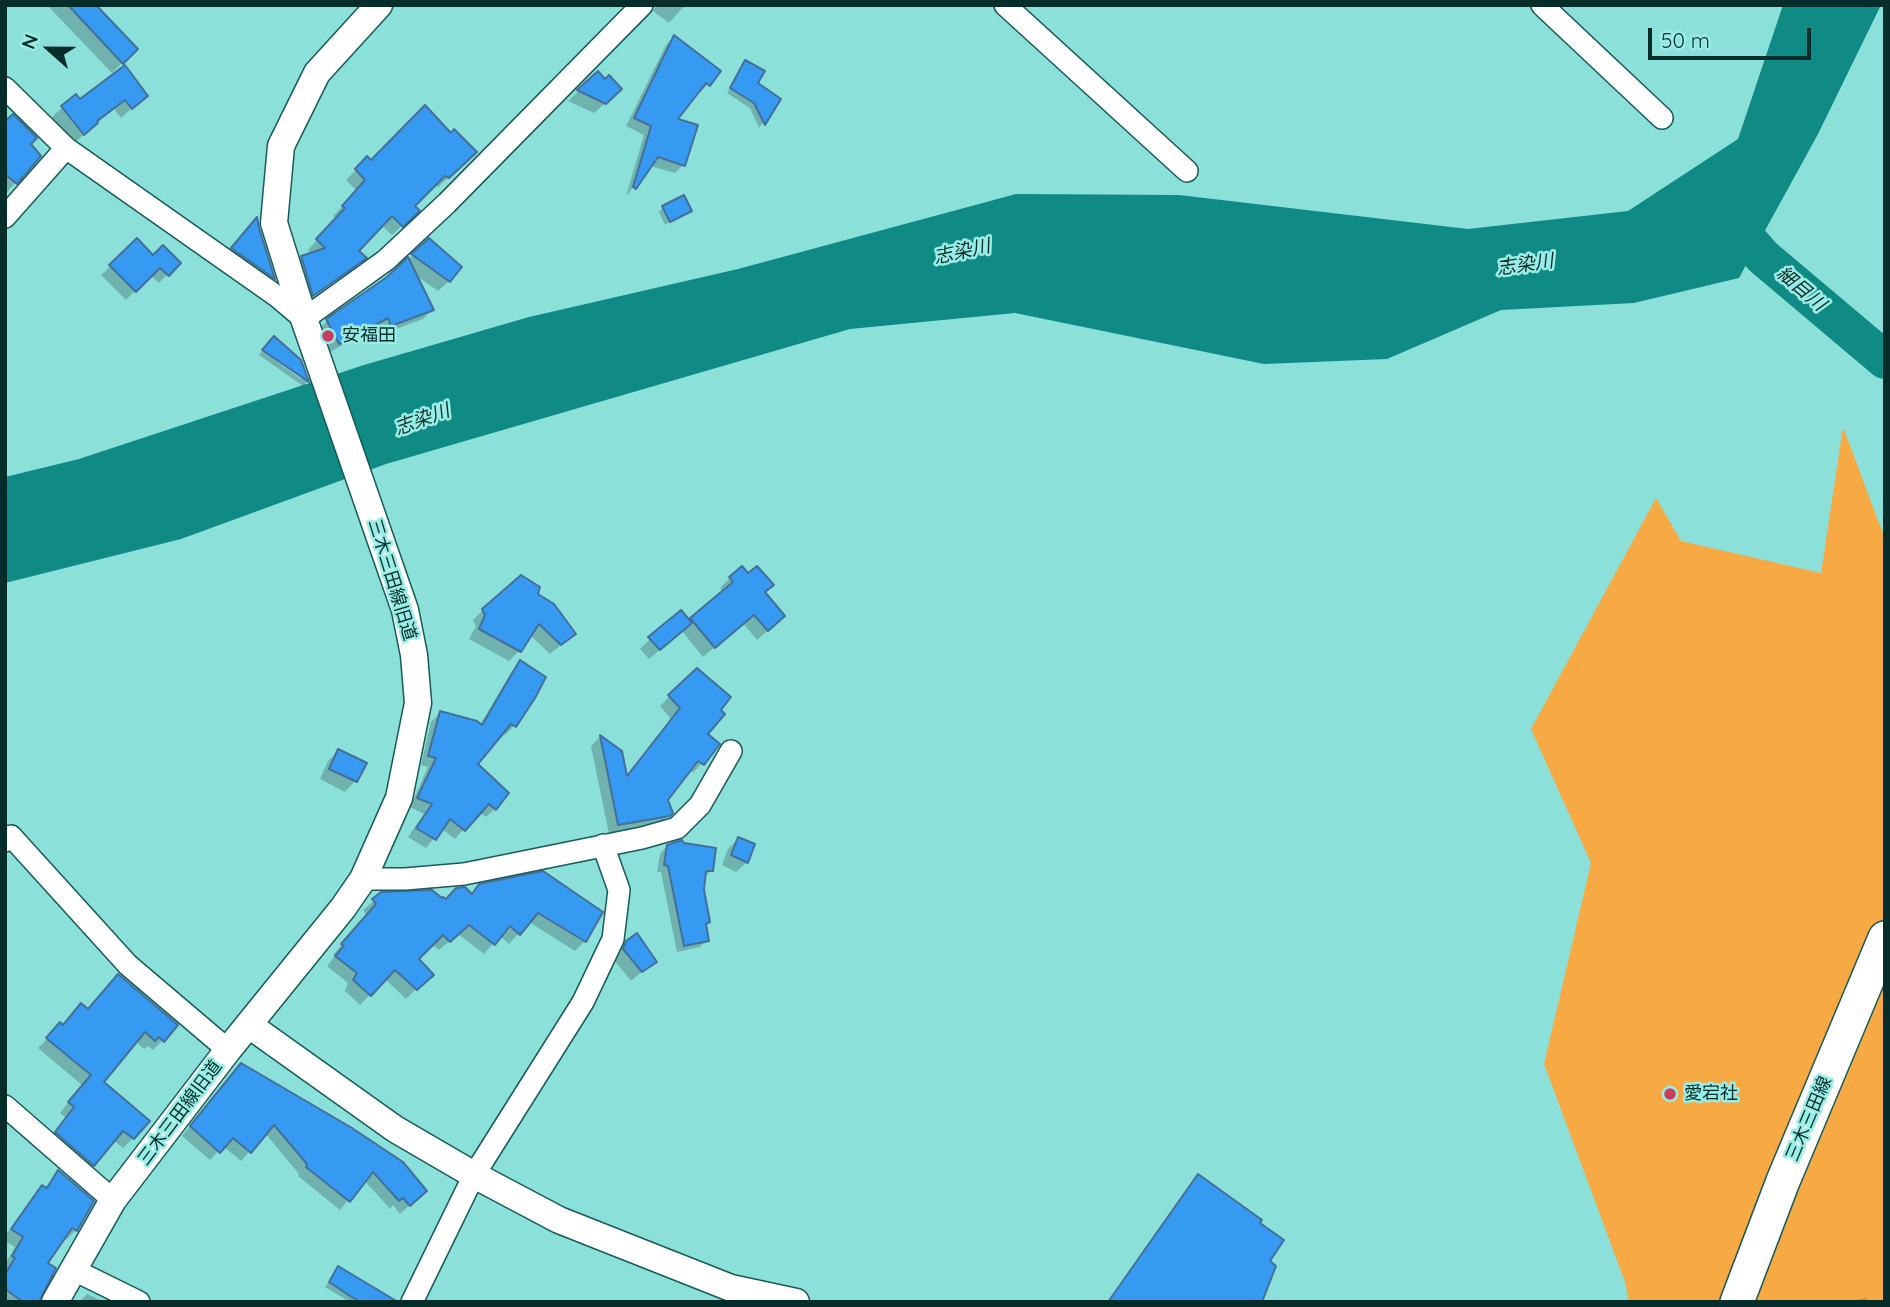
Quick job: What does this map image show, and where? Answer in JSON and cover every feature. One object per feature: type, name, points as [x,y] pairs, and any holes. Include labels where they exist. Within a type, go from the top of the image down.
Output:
[{"type":"main road","name":"三木三田線","points":[[1737,1302],[1789,1168],[1885,938]]},
{"type":"street","name":"三木三田線旧道","points":[[55,1302],[113,1200],[363,879],[399,798],[418,703],[414,655],[405,610],[304,320],[274,223],[281,146],[317,73],[379,5]]},
{"type":"street","points":[[5,88],[66,148],[278,297],[304,320],[386,260],[447,203],[642,5]]},
{"type":"street","points":[[1005,5],[1187,171]]},
{"type":"street","points":[[1542,5],[1662,118]]},
{"type":"street","points":[[5,217],[66,148]]},
{"type":"street","points":[[363,879],[405,880],[464,874],[642,838],[677,828],[700,805],[730,751]]},
{"type":"street","points":[[5,841],[11,836],[128,965],[228,1050]]},
{"type":"street","points":[[412,1302],[474,1175],[583,1002],[613,939],[619,890],[603,845]]},
{"type":"street","points":[[249,1025],[395,1129],[559,1220],[731,1288],[796,1302]]},
{"type":"street","points":[[5,1106],[113,1200]]},
{"type":"street","points":[[74,1269],[139,1302]]},
{"type":"shaded area","points":[[1843,427],[1885,539],[1885,1302],[1629,1302],[1625,1282],[1544,1064],[1591,863],[1531,729],[1656,498],[1681,541],[1821,573]]},
{"type":"water","name":"志染川","points":[[1783,5],[1881,5],[1818,134],[1739,278],[1634,303],[1501,310],[1387,359],[1264,364],[1015,313],[850,329],[386,464],[181,539],[5,583],[5,477],[79,459],[364,365],[529,317],[738,269],[1016,194],[1179,195],[1468,229],[1628,211],[1738,139]]},
{"type":"building","points":[[68,5],[96,5],[138,49],[123,64]]},
{"type":"building","points":[[674,35],[721,71],[710,86],[706,83],[678,119],[698,125],[685,166],[658,157],[636,189],[633,187],[651,126],[634,118]]},
{"type":"building","points":[[745,60],[765,71],[758,83],[781,99],[765,125],[754,103],[730,88]]},
{"type":"building","points":[[125,65],[148,96],[132,109],[125,100],[97,121],[84,135],[61,106],[76,94],[80,99]]},
{"type":"building","points":[[598,71],[605,79],[609,75],[622,89],[606,104],[577,90]]},
{"type":"building","points":[[425,105],[451,133],[454,129],[477,152],[449,178],[445,176],[415,206],[420,211],[403,227],[392,216],[359,251],[367,258],[313,296],[301,256],[325,248],[316,239],[345,208],[342,206],[365,180],[355,169],[367,156],[371,160]]},
{"type":"building","points":[[13,114],[37,138],[31,144],[41,156],[17,184],[5,174],[5,121]]},
{"type":"building","points":[[684,195],[692,211],[670,222],[662,206]]},
{"type":"building","points":[[257,217],[259,228],[275,279],[231,248]]},
{"type":"building","points":[[137,238],[153,255],[163,245],[181,263],[169,276],[160,268],[136,292],[109,265]]},
{"type":"building","points":[[429,238],[462,267],[450,282],[411,254]]},
{"type":"building","points":[[408,257],[434,310],[391,326],[388,318],[339,344],[326,319],[387,277]]},
{"type":"building","points":[[274,336],[301,360],[309,382],[262,350]]},
{"type":"building","points":[[742,566],[748,573],[757,566],[774,585],[765,592],[785,616],[768,631],[754,615],[715,648],[690,618],[733,582],[729,577]]},
{"type":"building","points":[[521,575],[540,587],[538,594],[554,604],[576,634],[561,645],[539,624],[521,652],[479,629],[485,615],[482,609]]},
{"type":"building","points":[[681,610],[692,623],[660,650],[648,637]]},
{"type":"building","points":[[520,660],[546,677],[516,727],[511,724],[478,764],[509,793],[496,810],[489,804],[465,831],[450,819],[436,840],[416,828],[432,804],[417,798],[436,758],[428,756],[440,711],[477,721],[482,725]]},
{"type":"building","points":[[697,668],[731,697],[721,710],[725,714],[708,734],[720,744],[704,765],[698,761],[668,800],[673,813],[670,816],[618,825],[600,735],[622,751],[627,776],[680,708],[668,695]]},
{"type":"building","points":[[338,749],[367,763],[357,782],[329,769]]},
{"type":"building","points":[[738,837],[755,844],[748,863],[731,855]]},
{"type":"building","points":[[682,840],[684,843],[716,848],[713,871],[706,871],[704,890],[710,922],[706,924],[709,941],[684,946],[668,866],[664,865],[667,845]]},
{"type":"building","points":[[543,871],[603,912],[586,942],[538,913],[520,935],[510,926],[495,945],[469,925],[450,942],[443,935],[419,959],[434,975],[417,990],[395,970],[371,996],[353,980],[357,973],[335,956],[344,946],[341,944],[376,904],[372,899],[381,892],[432,890],[446,899],[456,888],[465,887],[472,894],[479,884]]},
{"type":"building","points":[[637,933],[657,962],[642,972],[623,949],[626,941]]},
{"type":"building","points":[[118,974],[178,1025],[164,1042],[159,1037],[155,1041],[145,1032],[104,1082],[150,1121],[134,1139],[123,1131],[94,1166],[55,1132],[74,1107],[68,1102],[91,1075],[46,1038],[60,1022],[63,1025],[81,1003],[88,1009]]},
{"type":"building","points":[[241,1063],[352,1128],[403,1162],[427,1191],[410,1206],[403,1198],[399,1201],[373,1172],[350,1202],[306,1167],[307,1164],[274,1125],[251,1153],[233,1138],[220,1153],[190,1126]]},
{"type":"building","points":[[58,1170],[94,1201],[77,1231],[72,1228],[48,1263],[56,1268],[39,1302],[23,1302],[5,1289],[5,1274],[23,1237],[11,1229],[42,1185],[47,1188]]},
{"type":"building","points":[[1198,1174],[1262,1220],[1260,1223],[1284,1240],[1270,1261],[1276,1266],[1262,1302],[1108,1302]]},
{"type":"building","points":[[338,1266],[398,1302],[360,1302],[329,1282]]},
{"type":"waterway","name":"細目川","points":[[1723,211],[1763,257],[1885,360]]},
{"type":"place","name":"安福田","points":[[328,336]]},
{"type":"place","name":"愛宕社","points":[[1670,1094]]}]
